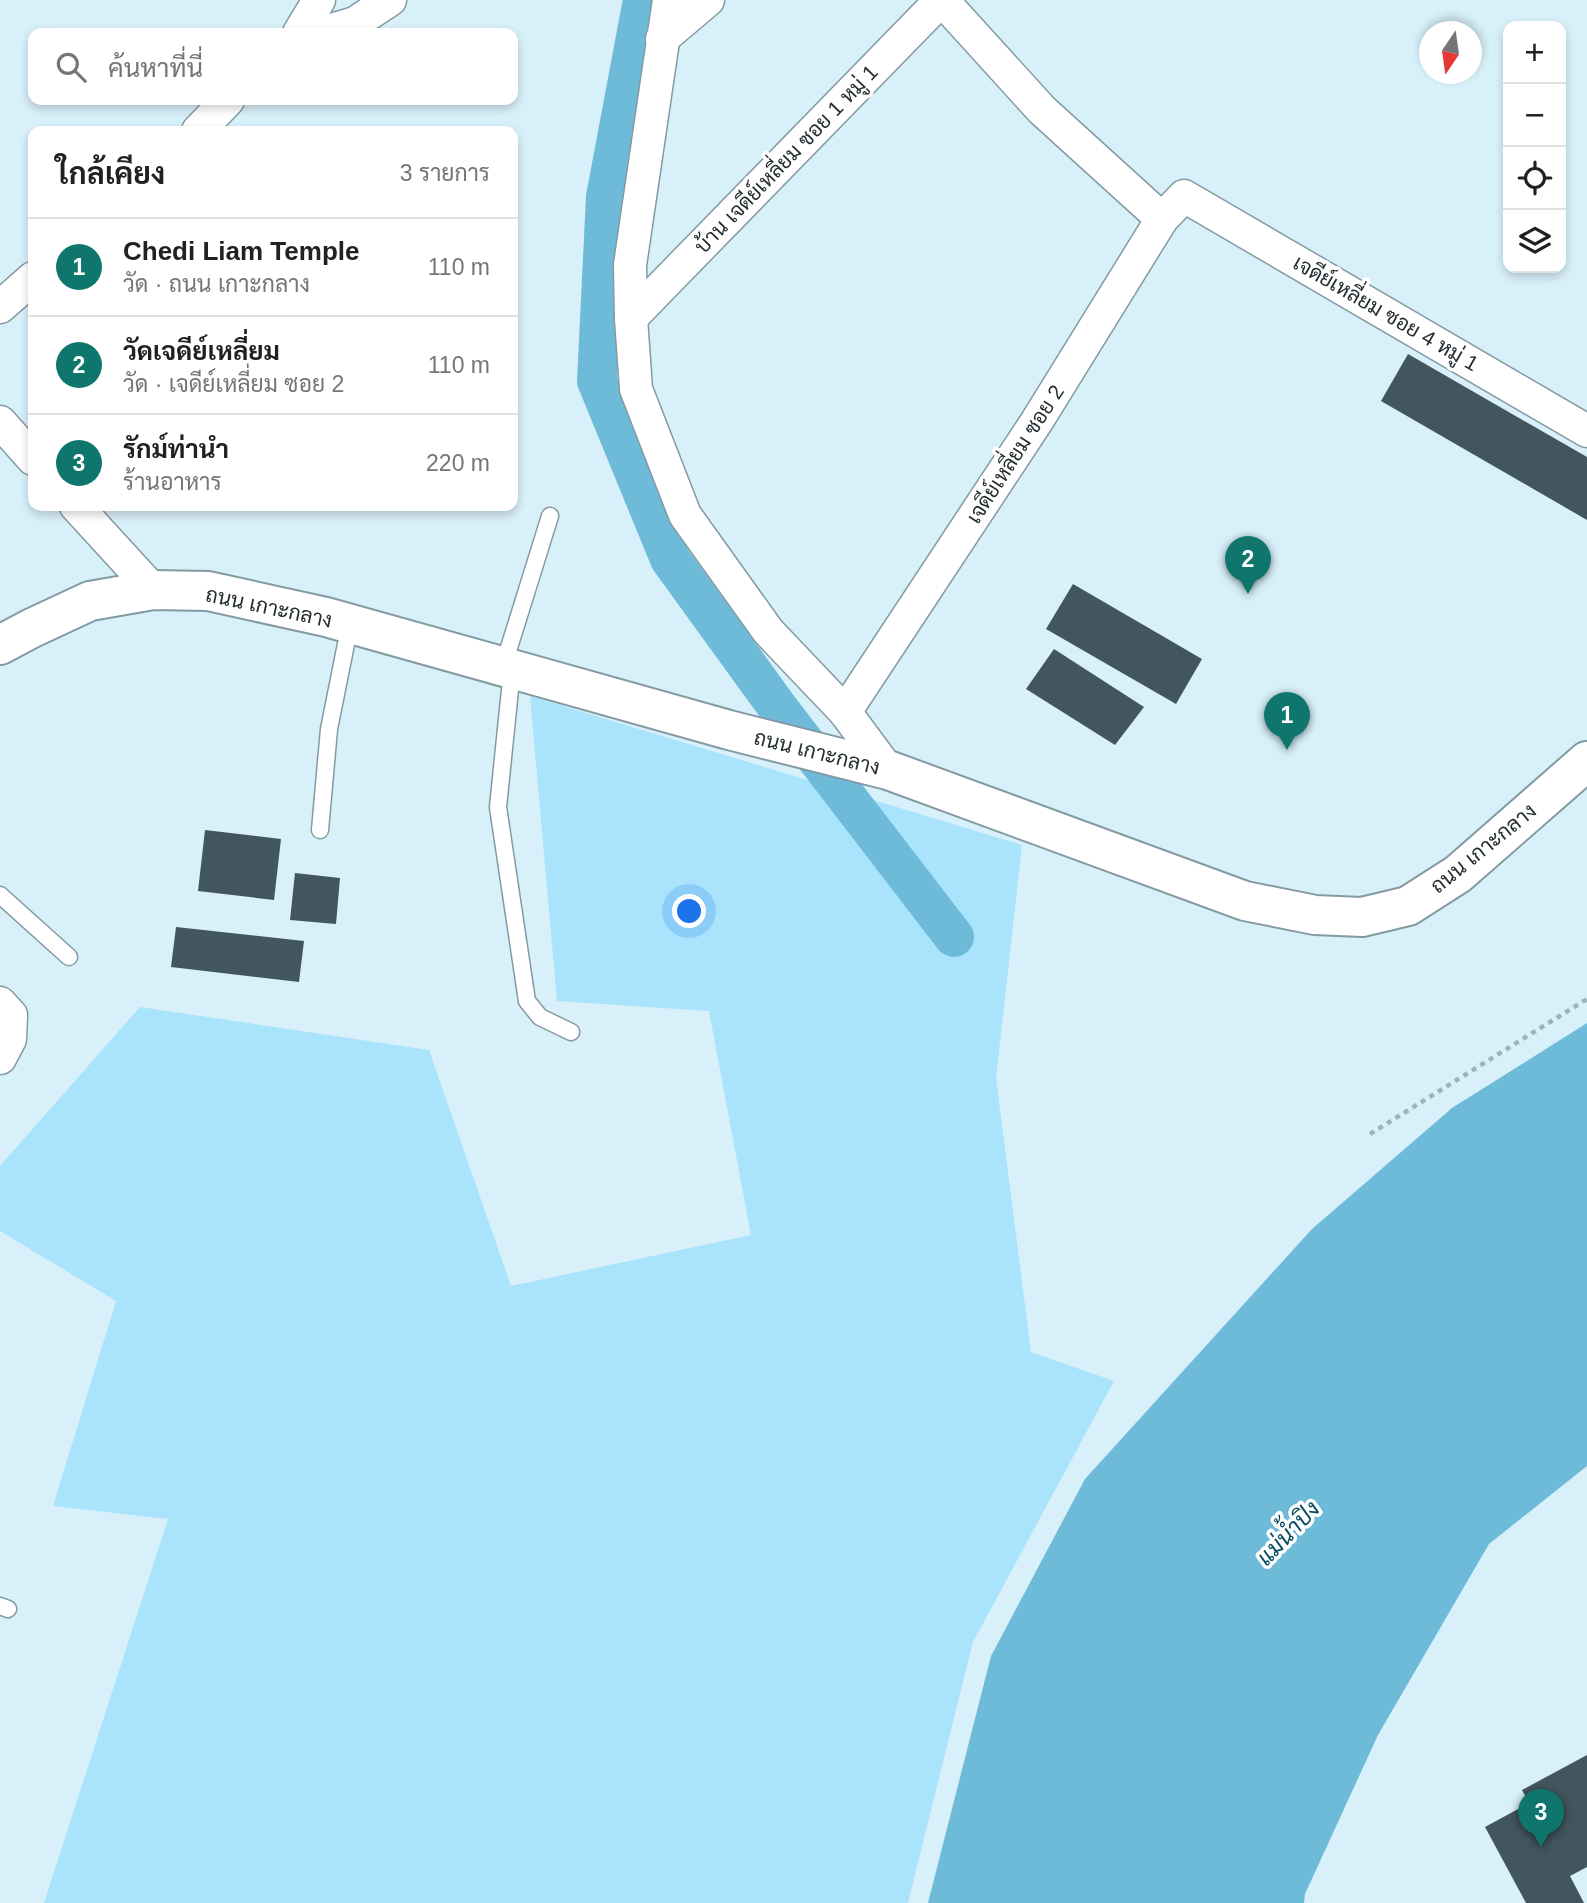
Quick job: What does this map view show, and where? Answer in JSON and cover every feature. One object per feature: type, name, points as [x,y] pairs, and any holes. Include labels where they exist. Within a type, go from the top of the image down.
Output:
[{"type":"street","points":[[302,28],[319,0]]},
{"type":"street","points":[[338,28],[355,23],[390,0]]},
{"type":"street","points":[[669,0],[630,265],[636,389],[685,515],[768,631],[845,712],[888,770]]},
{"type":"street","points":[[662,39],[708,0]]},
{"type":"street","points":[[942,0],[1042,110],[1162,219]]},
{"type":"street","name":"บ้าน เจดีย์เหลี่ยม ซอย 1 หมู่ 1","points":[[631,318],[942,0]]},
{"type":"street","name":"เจดีย์เหลี่ยม ซอย 2","points":[[845,712],[1037,421],[1162,219],[1184,196]]},
{"type":"street","name":"เจดีย์เหลี่ยม ซอย 4 หมู่ 1","points":[[1184,196],[1587,431]]},
{"type":"street","points":[[0,307],[28,282]]},
{"type":"street","points":[[0,422],[28,453]]},
{"type":"street","points":[[81,511],[153,590]]},
{"type":"street","name":"ถนน เกาะกลาง","points":[[0,645],[90,601],[153,590],[208,591],[350,624],[729,730],[888,770],[1245,901],[1315,915],[1362,917],[1408,906],[1458,874],[1587,761]]},
{"type":"street","points":[[0,1003],[11,1015],[10,1040],[0,1058]]},
{"type":"lane","points":[[550,516],[508,668],[498,807],[527,1001],[540,1017],[571,1032]]},
{"type":"lane","points":[[320,830],[329,730],[350,624]]},
{"type":"lane","points":[[0,895],[69,957]]},
{"type":"path","points":[[1370,1134],[1587,999]]},
{"type":"shaded area","points":[[530,696],[1022,845],[996,1078],[1031,1352],[1114,1381],[973,1642],[908,1903],[44,1903],[168,1519],[53,1506],[116,1301],[0,1231],[0,1166],[140,1007],[429,1050],[511,1286],[751,1235],[709,1011],[557,1001]]},
{"type":"water","name":"แม่น้ำปิง","points":[[1587,1023],[1587,1466],[1489,1544],[1378,1735],[1305,1894],[1304,1903],[928,1903],[991,1656],[1085,1479],[1312,1229],[1452,1108]]},
{"type":"building","points":[[1408,354],[1587,457],[1587,520],[1381,401]]},
{"type":"building","points":[[1073,584],[1202,659],[1176,704],[1046,629]]},
{"type":"building","points":[[1054,649],[1144,707],[1115,745],[1026,689]]},
{"type":"building","points":[[205,830],[281,839],[274,900],[198,891]]},
{"type":"building","points":[[295,873],[340,878],[336,924],[290,920]]},
{"type":"building","points":[[176,927],[304,941],[299,982],[171,967]]},
{"type":"building","points":[[1587,1755],[1587,1867],[1570,1876],[1584,1903],[1526,1903],[1485,1827],[1529,1803],[1522,1790]]},
{"type":"waterway","points":[[643,0],[606,197],[597,381],[670,559],[778,708],[954,937]]},
{"type":"place","name":"วัดเจดีย์เหลี่ยม","points":[[1248,594]]},
{"type":"place","name":"Chedi Liam Temple","points":[[1287,750]]},
{"type":"place","name":"รักม์ท่านำ","points":[[1541,1847]]}]
